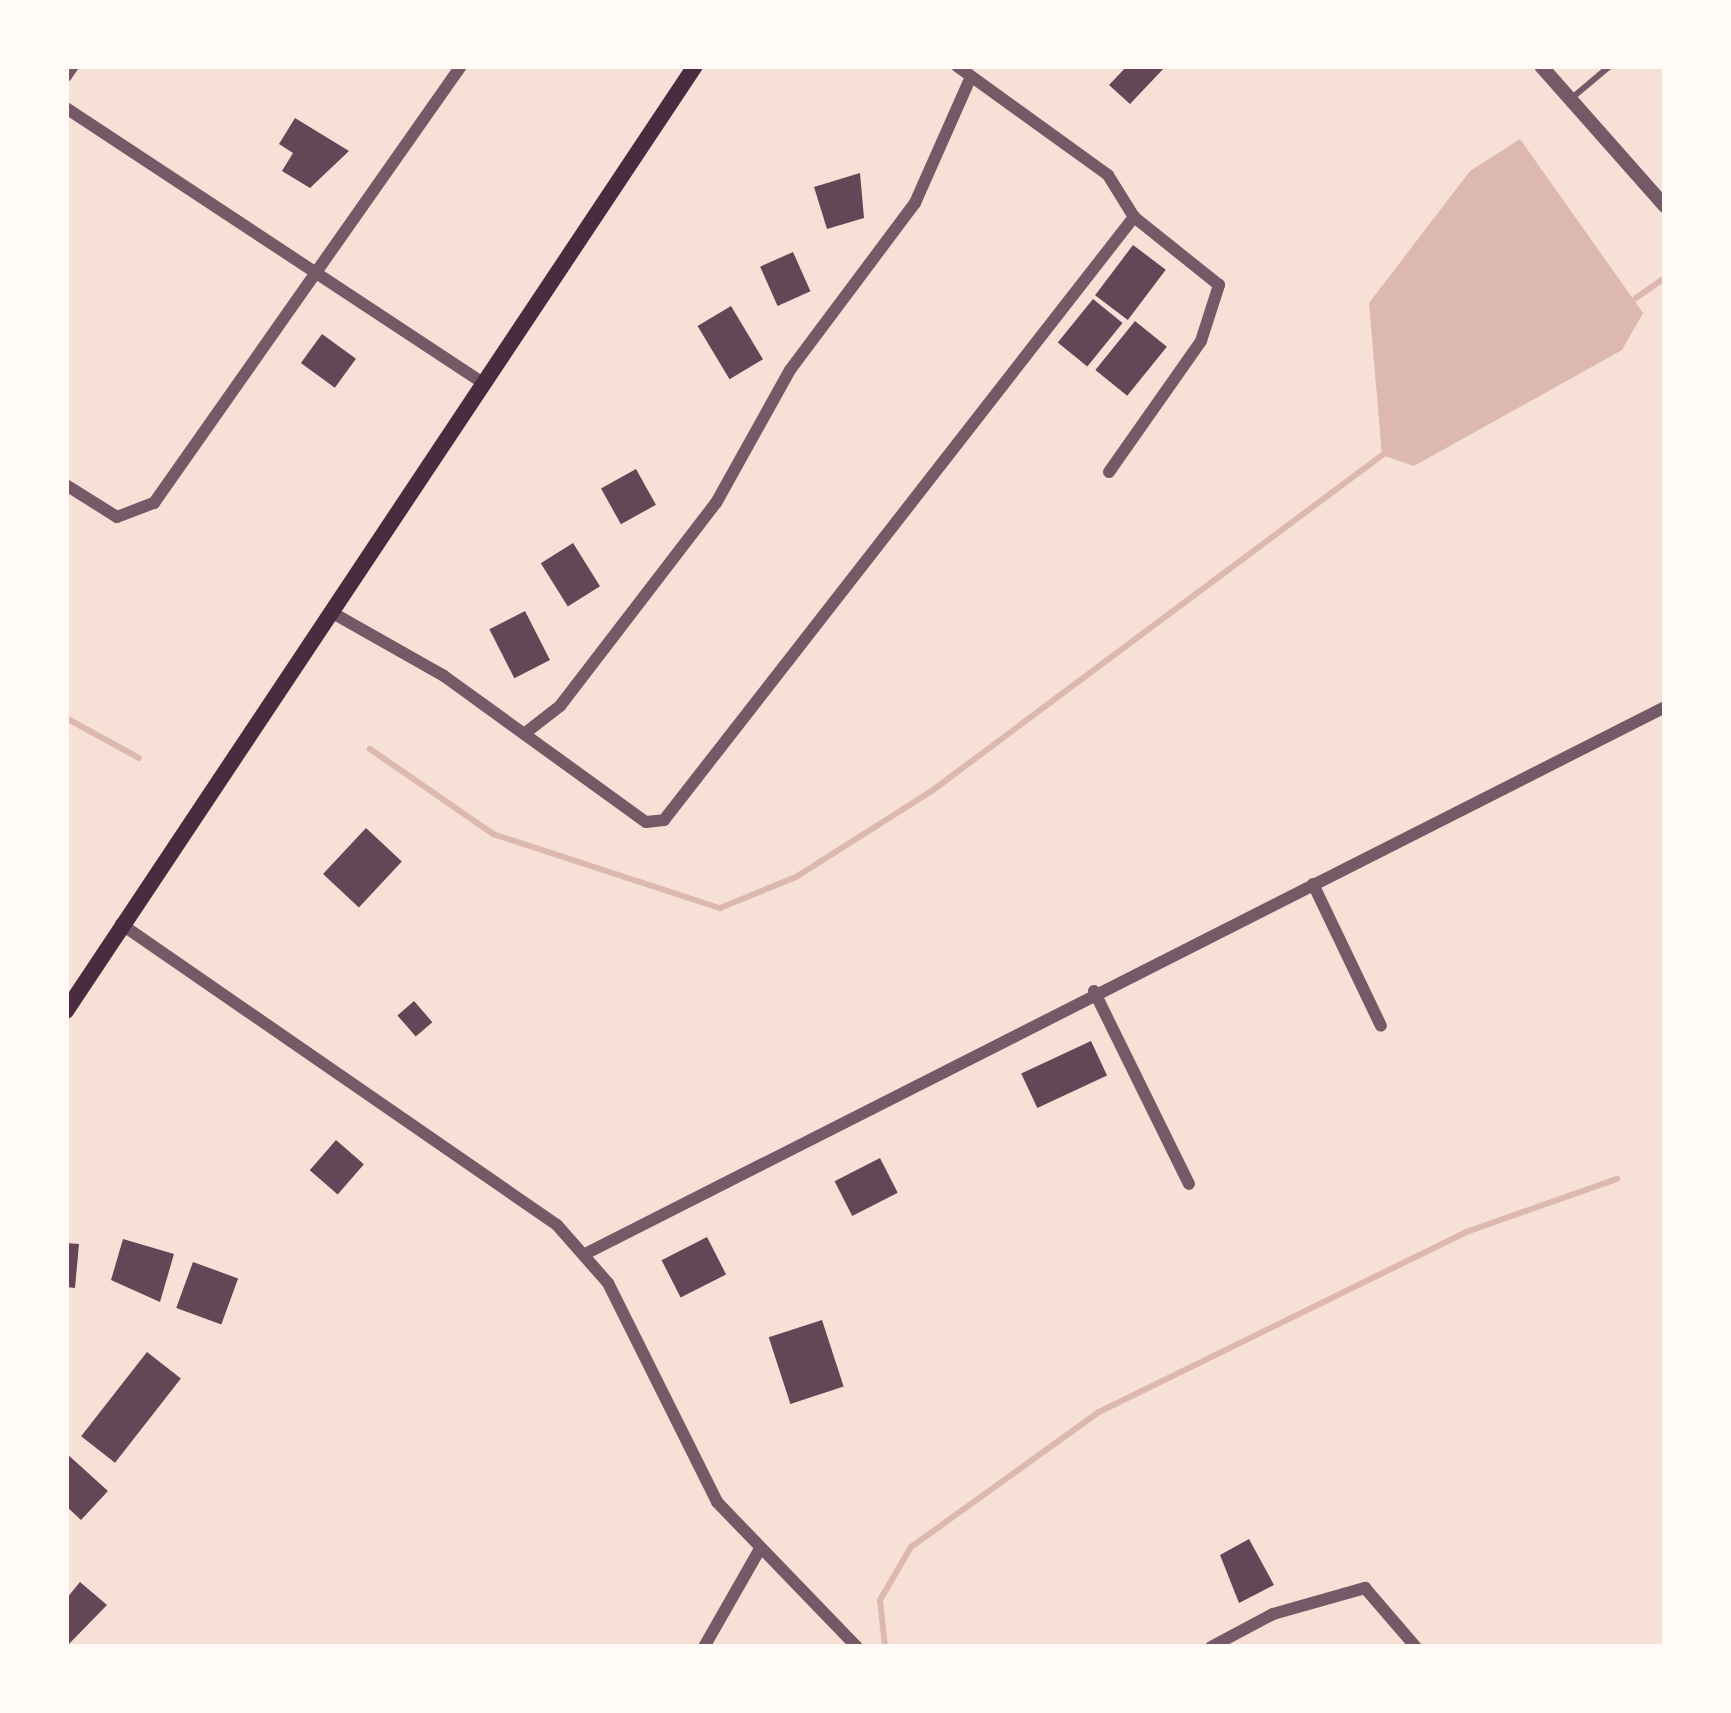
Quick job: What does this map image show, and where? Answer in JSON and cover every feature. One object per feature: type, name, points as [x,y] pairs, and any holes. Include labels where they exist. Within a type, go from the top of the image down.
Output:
[{"type":"main road","points":[[66,1011],[120,923],[695,66]]},
{"type":"street","points":[[66,76],[73,66]]},
{"type":"street","points":[[66,485],[117,518],[154,503],[461,66]]},
{"type":"street","points":[[957,66],[969,81],[1108,175],[1134,217],[1219,285],[1202,341],[1109,472]]},
{"type":"street","points":[[1544,67],[1665,206]]},
{"type":"street","points":[[524,734],[560,706],[716,503],[790,370],[914,203],[969,81]]},
{"type":"street","points":[[66,108],[311,276],[483,382]]},
{"type":"street","points":[[331,613],[524,734],[646,822],[664,820],[1134,217]]},
{"type":"street","points":[[585,1254],[1094,991],[1665,707]]},
{"type":"street","points":[[1313,884],[1381,1026]]},
{"type":"street","points":[[120,923],[359,1081],[585,1254],[680,1441],[760,1549],[857,1647]]},
{"type":"street","points":[[1094,991],[1189,1184]]},
{"type":"street","points":[[704,1647],[760,1549]]},
{"type":"street","points":[[1211,1647],[1273,1614],[1365,1588],[1415,1647]]},
{"type":"lane","points":[[1571,100],[1610,66]]},
{"type":"shaded area","points":[[1520,139],[1643,313],[1622,350],[1414,466],[1382,455],[1369,303],[1470,171]]},
{"type":"building","points":[[1127,66],[1166,66],[1130,104],[1109,85]]},
{"type":"building","points":[[295,118],[349,151],[310,188],[282,171],[293,153],[279,144]]},
{"type":"building","points":[[860,173],[864,218],[827,229],[814,187]]},
{"type":"building","points":[[1133,245],[1166,270],[1128,320],[1095,295]]},
{"type":"building","points":[[793,252],[810,291],[778,306],[760,267]]},
{"type":"building","points":[[1093,299],[1123,323],[1087,366],[1058,343]]},
{"type":"building","points":[[731,306],[763,359],[730,379],[698,326]]},
{"type":"building","points":[[1135,321],[1167,347],[1127,396],[1095,370]]},
{"type":"building","points":[[322,334],[356,359],[335,388],[301,363]]},
{"type":"building","points":[[636,469],[656,505],[621,524],[601,488]]},
{"type":"building","points":[[573,543],[600,586],[568,606],[541,563]]},
{"type":"building","points":[[525,611],[550,660],[514,678],[489,629]]},
{"type":"building","points":[[366,828],[402,861],[359,907],[323,874]]},
{"type":"building","points":[[414,1001],[432,1022],[416,1037],[397,1015]]},
{"type":"building","points":[[1091,1041],[1107,1075],[1037,1108],[1021,1074]]},
{"type":"building","points":[[336,1140],[364,1164],[338,1194],[310,1170]]},
{"type":"building","points":[[880,1158],[898,1193],[852,1216],[835,1181]]},
{"type":"building","points":[[707,1237],[726,1274],[681,1298],[662,1260]]},
{"type":"building","points":[[123,1239],[174,1254],[160,1302],[111,1280]]},
{"type":"building","points":[[66,1243],[79,1244],[75,1288],[66,1287]]},
{"type":"building","points":[[193,1262],[238,1278],[221,1324],[176,1308]]},
{"type":"building","points":[[822,1320],[844,1387],[790,1404],[769,1337]]},
{"type":"building","points":[[147,1352],[181,1378],[115,1463],[81,1436]]},
{"type":"building","points":[[66,1453],[108,1491],[81,1520],[66,1506]]},
{"type":"building","points":[[1249,1539],[1274,1585],[1239,1603],[1220,1555]]},
{"type":"building","points":[[80,1582],[107,1605],[66,1647],[66,1599]]},
{"type":"waterway","points":[[1636,298],[1665,278]]},
{"type":"waterway","points":[[370,749],[493,834],[720,908],[796,877],[933,790],[1385,453]]},
{"type":"waterway","points":[[66,718],[139,758]]},
{"type":"waterway","points":[[885,1647],[880,1600],[911,1547],[1099,1412],[1469,1231],[1617,1179]]}]
